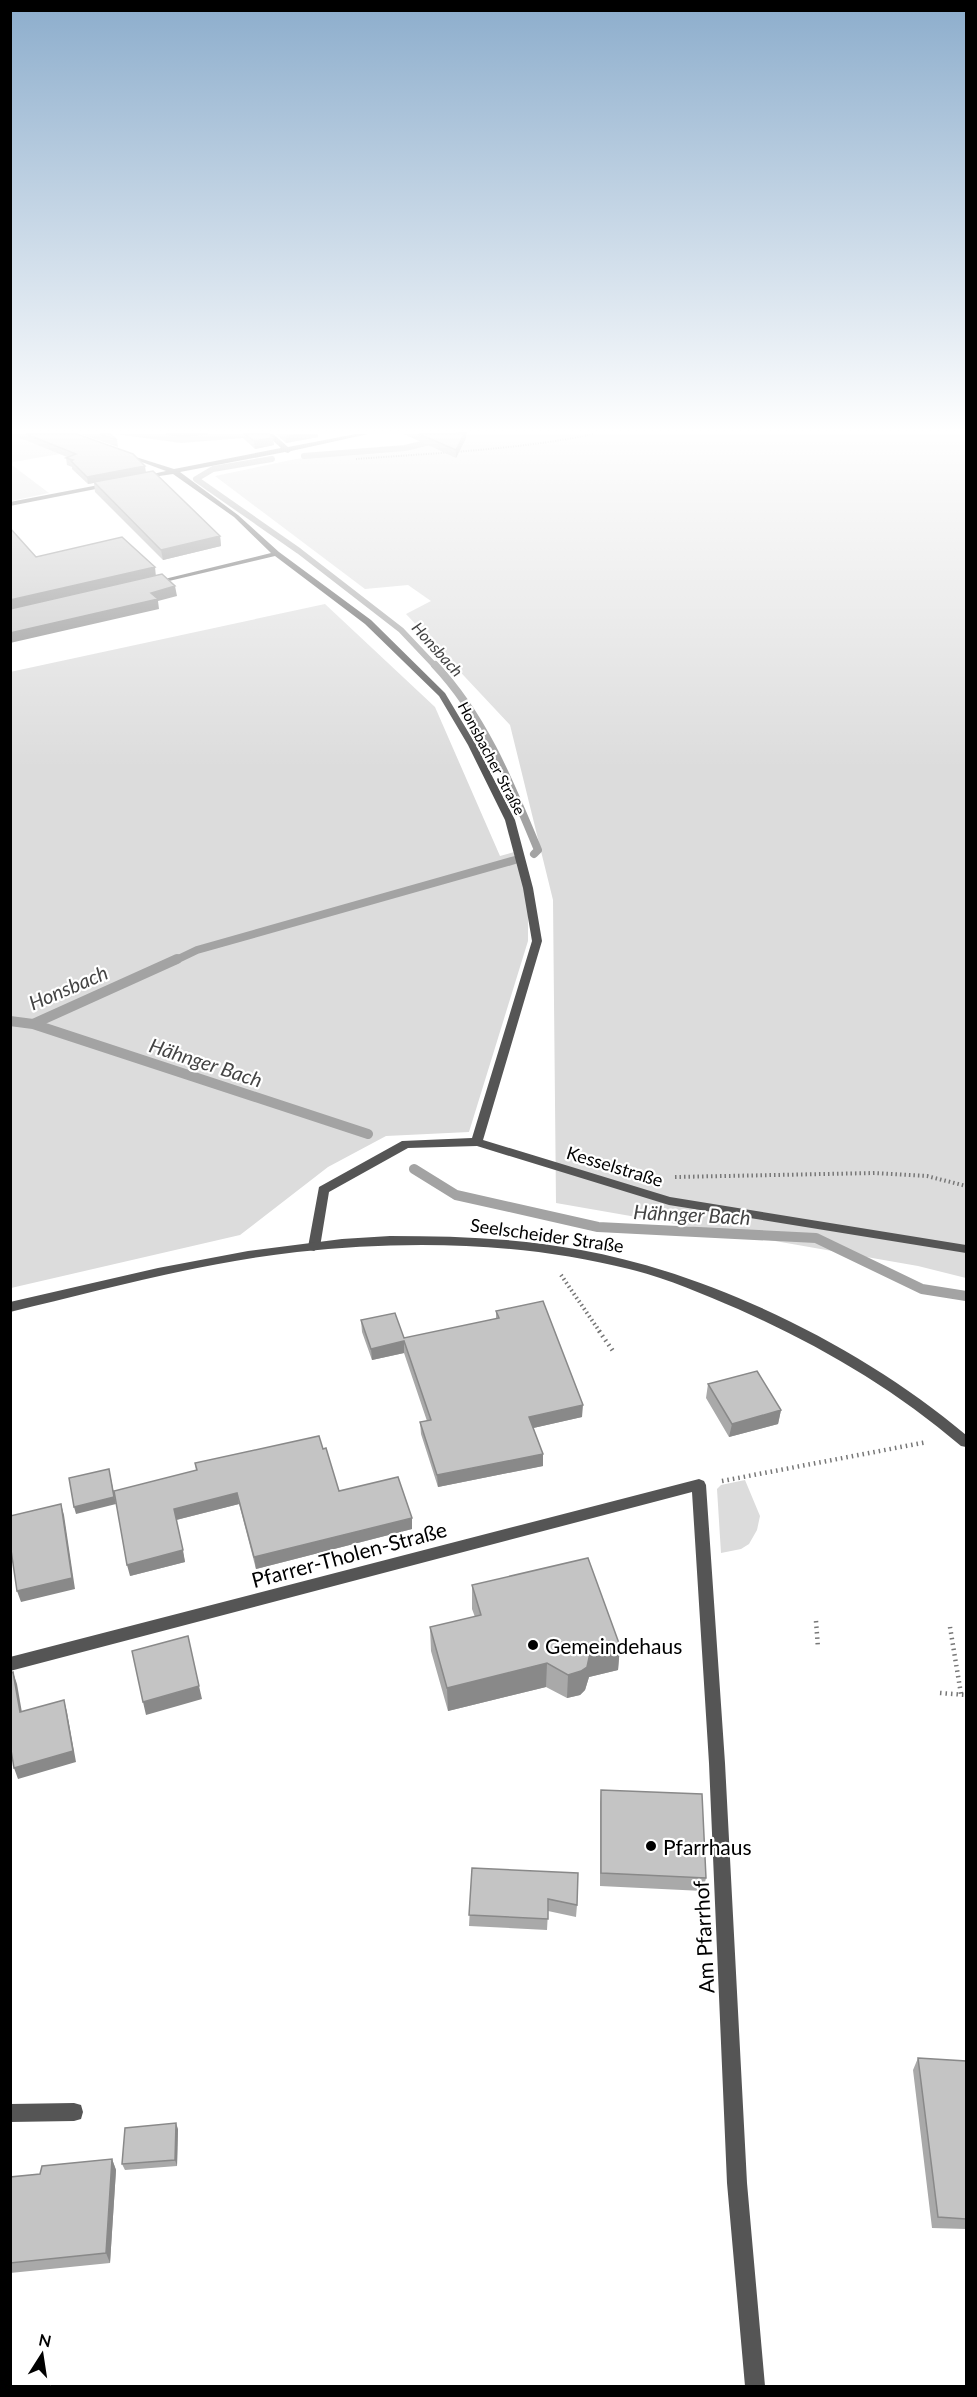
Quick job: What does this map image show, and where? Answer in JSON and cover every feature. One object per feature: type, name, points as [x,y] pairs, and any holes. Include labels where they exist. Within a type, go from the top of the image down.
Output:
[{"type":"street","name":"Honsbacher Straße","points":[[267,546],[368,622],[442,695],[472,745],[510,820],[528,888],[537,941],[477,1142]]},
{"type":"street","points":[[142,586],[276,554]]},
{"type":"street","name":"Kesselstraße","points":[[314,1247],[323,1190],[405,1144],[477,1142],[669,1201],[966,1249]]},
{"type":"street","name":"Seelscheider Straße","points":[[10,1307],[250,1254],[314,1247],[418,1241],[492,1243],[542,1249],[627,1264],[672,1278],[758,1313],[854,1361],[903,1393],[963,1439]]},
{"type":"street","name":"Pfarrer-Tholen-Straße","points":[[10,1664],[699,1485]]},
{"type":"street","name":"Am Pfarrhof","points":[[699,1485],[717,1763],[737,2183],[755,2386]]},
{"type":"street","points":[[10,2114],[74,2112]]},
{"type":"path","points":[[668,1177],[875,1173],[927,1176],[966,1186]]},
{"type":"path","points":[[542,1249],[613,1351]]},
{"type":"path","points":[[699,1485],[818,1461],[963,1439]]},
{"type":"path","points":[[816,1621],[818,1648]]},
{"type":"path","points":[[940,1693],[964,1694],[950,1627]]},
{"type":"shaded area","points":[[308,546],[966,546],[966,1278],[918,1266],[556,1203],[553,900],[510,725],[406,614],[431,601],[408,585],[365,589]]},
{"type":"shaded area","points":[[325,604],[435,707],[500,856],[518,851],[528,888],[528,941],[469,1132],[386,1136],[328,1167],[240,1235],[11,1288],[10,672]]},
{"type":"shaded area","points":[[745,1480],[760,1516],[757,1530],[749,1544],[741,1549],[721,1553],[717,1489],[721,1485]]},
{"type":"building","points":[[10,546],[26,546],[36,557],[84,546],[132,546],[155,567],[10,600]]},
{"type":"building","points":[[157,546],[178,546],[161,550]]},
{"type":"building","points":[[162,574],[175,586],[151,593],[158,599],[10,633],[10,609]]},
{"type":"building","points":[[543,1301],[583,1405],[529,1417],[543,1454],[437,1475],[420,1422],[431,1420],[404,1341],[371,1349],[361,1320],[395,1313],[404,1338],[499,1318],[496,1311]]},
{"type":"building","points":[[757,1371],[781,1410],[732,1424],[708,1384]]},
{"type":"building","points":[[319,1436],[323,1449],[326,1448],[339,1491],[398,1477],[412,1518],[254,1557],[237,1493],[174,1509],[183,1550],[127,1565],[114,1491],[197,1470],[195,1463]]},
{"type":"building","points":[[109,1469],[114,1497],[74,1507],[69,1478]]},
{"type":"building","points":[[61,1504],[72,1578],[17,1591],[10,1543],[10,1516]]},
{"type":"building","name":"Gemeindehaus","points":[[588,1558],[620,1646],[590,1653],[587,1667],[568,1675],[547,1663],[447,1688],[430,1627],[481,1615],[472,1585]]},
{"type":"building","points":[[188,1636],[199,1686],[143,1702],[132,1651]]},
{"type":"building","points":[[13,1672],[20,1712],[64,1700],[73,1751],[14,1768],[10,1744],[10,1673]]},
{"type":"building","name":"Pfarrhaus","points":[[601,1790],[702,1794],[706,1878],[601,1873]]},
{"type":"building","points":[[472,1868],[578,1873],[577,1905],[548,1899],[548,1919],[469,1915]]},
{"type":"building","points":[[918,2058],[966,2061],[966,2219],[938,2217]]},
{"type":"building","points":[[176,2123],[175,2160],[122,2164],[125,2128]]},
{"type":"building","points":[[112,2159],[106,2253],[10,2263],[10,2177],[40,2174],[42,2166]]},
{"type":"waterway","name":"Honsbach","points":[[292,546],[401,630],[436,667]]},
{"type":"waterway","name":"Honsbach","points":[[435,665],[468,707],[495,753],[538,850],[534,854]]},
{"type":"waterway","name":"Honsbach","points":[[174,961],[197,950],[515,860]]},
{"type":"waterway","name":"Honsbach","points":[[33,1024],[177,959]]},
{"type":"waterway","name":"Honsbach","points":[[10,1021],[33,1024]]},
{"type":"waterway","name":"Hähnger Bach","points":[[33,1024],[368,1134]]},
{"type":"waterway","name":"Hähnger Bach","points":[[414,1169],[456,1195],[598,1227],[816,1238],[922,1289],[966,1296]]},
{"type":"place","name":"Gemeindehaus","points":[[533,1645]]},
{"type":"place","name":"Pfarrhaus","points":[[651,1846]]}]
